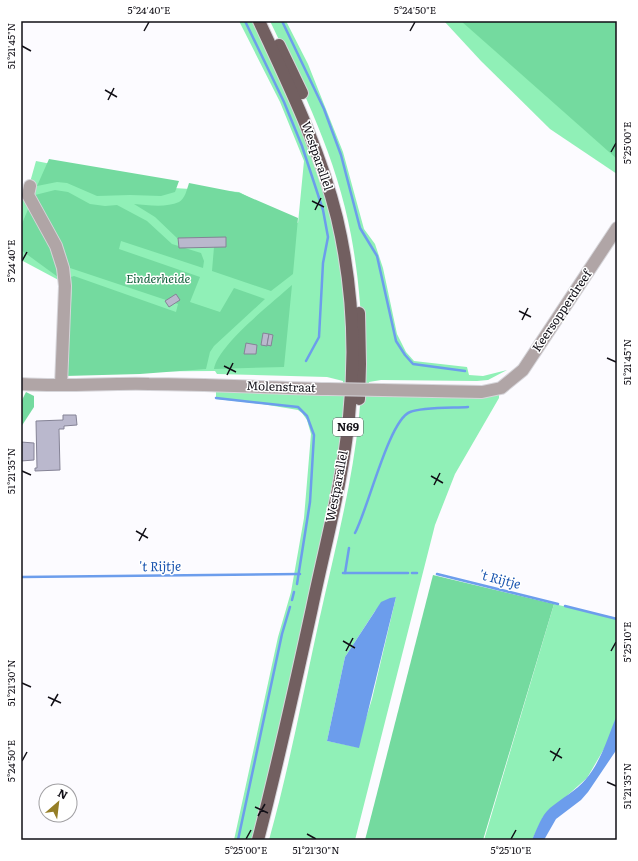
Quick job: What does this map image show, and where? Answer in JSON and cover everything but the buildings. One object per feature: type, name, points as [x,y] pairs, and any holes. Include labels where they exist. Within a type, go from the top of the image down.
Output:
[{"type":"main road","name":"Westparallel","points":[[258,840],[278,764],[340,476],[350,415],[352,362],[349,293],[336,212],[319,157],[302,111],[259,21]]},
{"type":"main road","name":"Westparallel","points":[[267,840],[285,766],[348,478],[357,416],[360,364],[359,310],[355,271],[348,230],[337,188],[309,110],[268,21]]},
{"type":"street","points":[[30,186],[28,195],[56,246],[63,268],[65,286],[61,385]]},
{"type":"street","name":"Keersopperdreef","points":[[501,388],[523,370],[617,228]]},
{"type":"street","name":"Molenstraat","points":[[21,384],[196,384],[328,389],[482,392],[501,388]]},
{"type":"green space","name":"Einderheide","points":[[239,21],[256,21],[328,192],[348,315],[344,433],[256,840],[234,840],[278,637],[291,592],[304,518],[311,434],[307,420],[298,410],[216,399],[216,389],[342,392],[343,381],[327,377],[217,374],[215,371],[61,372],[66,284],[21,260],[21,200],[25,200],[36,161],[174,188],[239,192],[298,223],[304,161],[280,102]]},
{"type":"green space","points":[[270,21],[286,21],[308,64],[343,152],[364,229],[375,244],[383,268],[397,334],[406,352],[414,361],[467,367],[469,375],[483,376],[507,370],[488,380],[477,381],[381,380],[369,382],[368,393],[499,393],[499,398],[455,474],[435,525],[355,840],[269,840],[289,758],[347,494],[356,443],[362,371],[358,280],[345,207],[318,125]],"holes":[[[396,597],[372,699],[357,747],[327,741],[345,657],[375,611]]]},
{"type":"green space","points":[[444,21],[617,21],[617,174],[550,129],[481,61]]},
{"type":"green space","points":[[461,21],[617,21],[617,159]]},
{"type":"green space","points":[[49,159],[179,181],[175,192],[161,196],[97,196],[67,183],[57,182],[37,186]]},
{"type":"green space","points":[[189,183],[240,193],[298,218],[293,274],[271,291],[212,271],[214,247],[178,239],[155,217],[134,204],[162,206],[174,204],[181,201],[187,191]]},
{"type":"green space","points":[[55,190],[68,192],[90,204],[105,206],[117,205],[147,221],[172,244],[201,253],[204,261],[203,268],[121,241],[119,249],[200,277],[190,302],[220,312],[234,288],[265,299],[214,346],[210,352],[206,369],[140,374],[65,376],[72,292],[71,277],[74,276],[176,312],[178,304],[70,268],[58,236],[35,195]]},
{"type":"green space","points":[[29,207],[49,238],[62,280],[21,250],[21,226]]},
{"type":"green space","points":[[292,285],[284,367],[214,369],[225,348],[235,337]]},
{"type":"green space","points":[[26,392],[34,396],[34,407],[21,427],[21,402]]},
{"type":"green space","points":[[433,575],[554,604],[483,840],[365,840]]},
{"type":"green space","points":[[554,604],[617,618],[617,715],[608,742],[587,778],[543,817],[532,840],[484,840]]},
{"type":"water","points":[[396,597],[359,748],[327,741],[345,657],[381,602]]},
{"type":"water","points":[[617,715],[617,747],[588,792],[581,800],[556,819],[544,840],[532,840],[547,811],[578,787],[592,772],[604,748]]},
{"type":"waterway","points":[[245,21],[284,102],[302,146],[323,210],[328,237],[323,263],[319,337],[306,361]]},
{"type":"waterway","points":[[282,21],[324,109],[341,155],[360,228],[377,256],[396,341],[413,364],[465,371]]},
{"type":"waterway","points":[[216,398],[298,407],[307,416],[314,435],[310,502],[297,584]]},
{"type":"waterway","points":[[355,533],[387,447],[394,431],[402,419],[410,412],[415,410],[468,407]]},
{"type":"waterway","points":[[345,573],[349,548]]},
{"type":"waterway","name":"'t Rijtje","points":[[343,573],[408,573]]},
{"type":"waterway","name":"'t Rijtje","points":[[412,573],[417,573]]},
{"type":"waterway","name":"'t Rijtje","points":[[21,577],[300,574]]},
{"type":"waterway","name":"'t Rijtje","points":[[437,574],[558,604]]},
{"type":"waterway","points":[[292,600],[294,592]]},
{"type":"waterway","name":"'t Rijtje","points":[[565,606],[617,619]]},
{"type":"waterway","points":[[238,840],[282,634],[290,607]]}]
